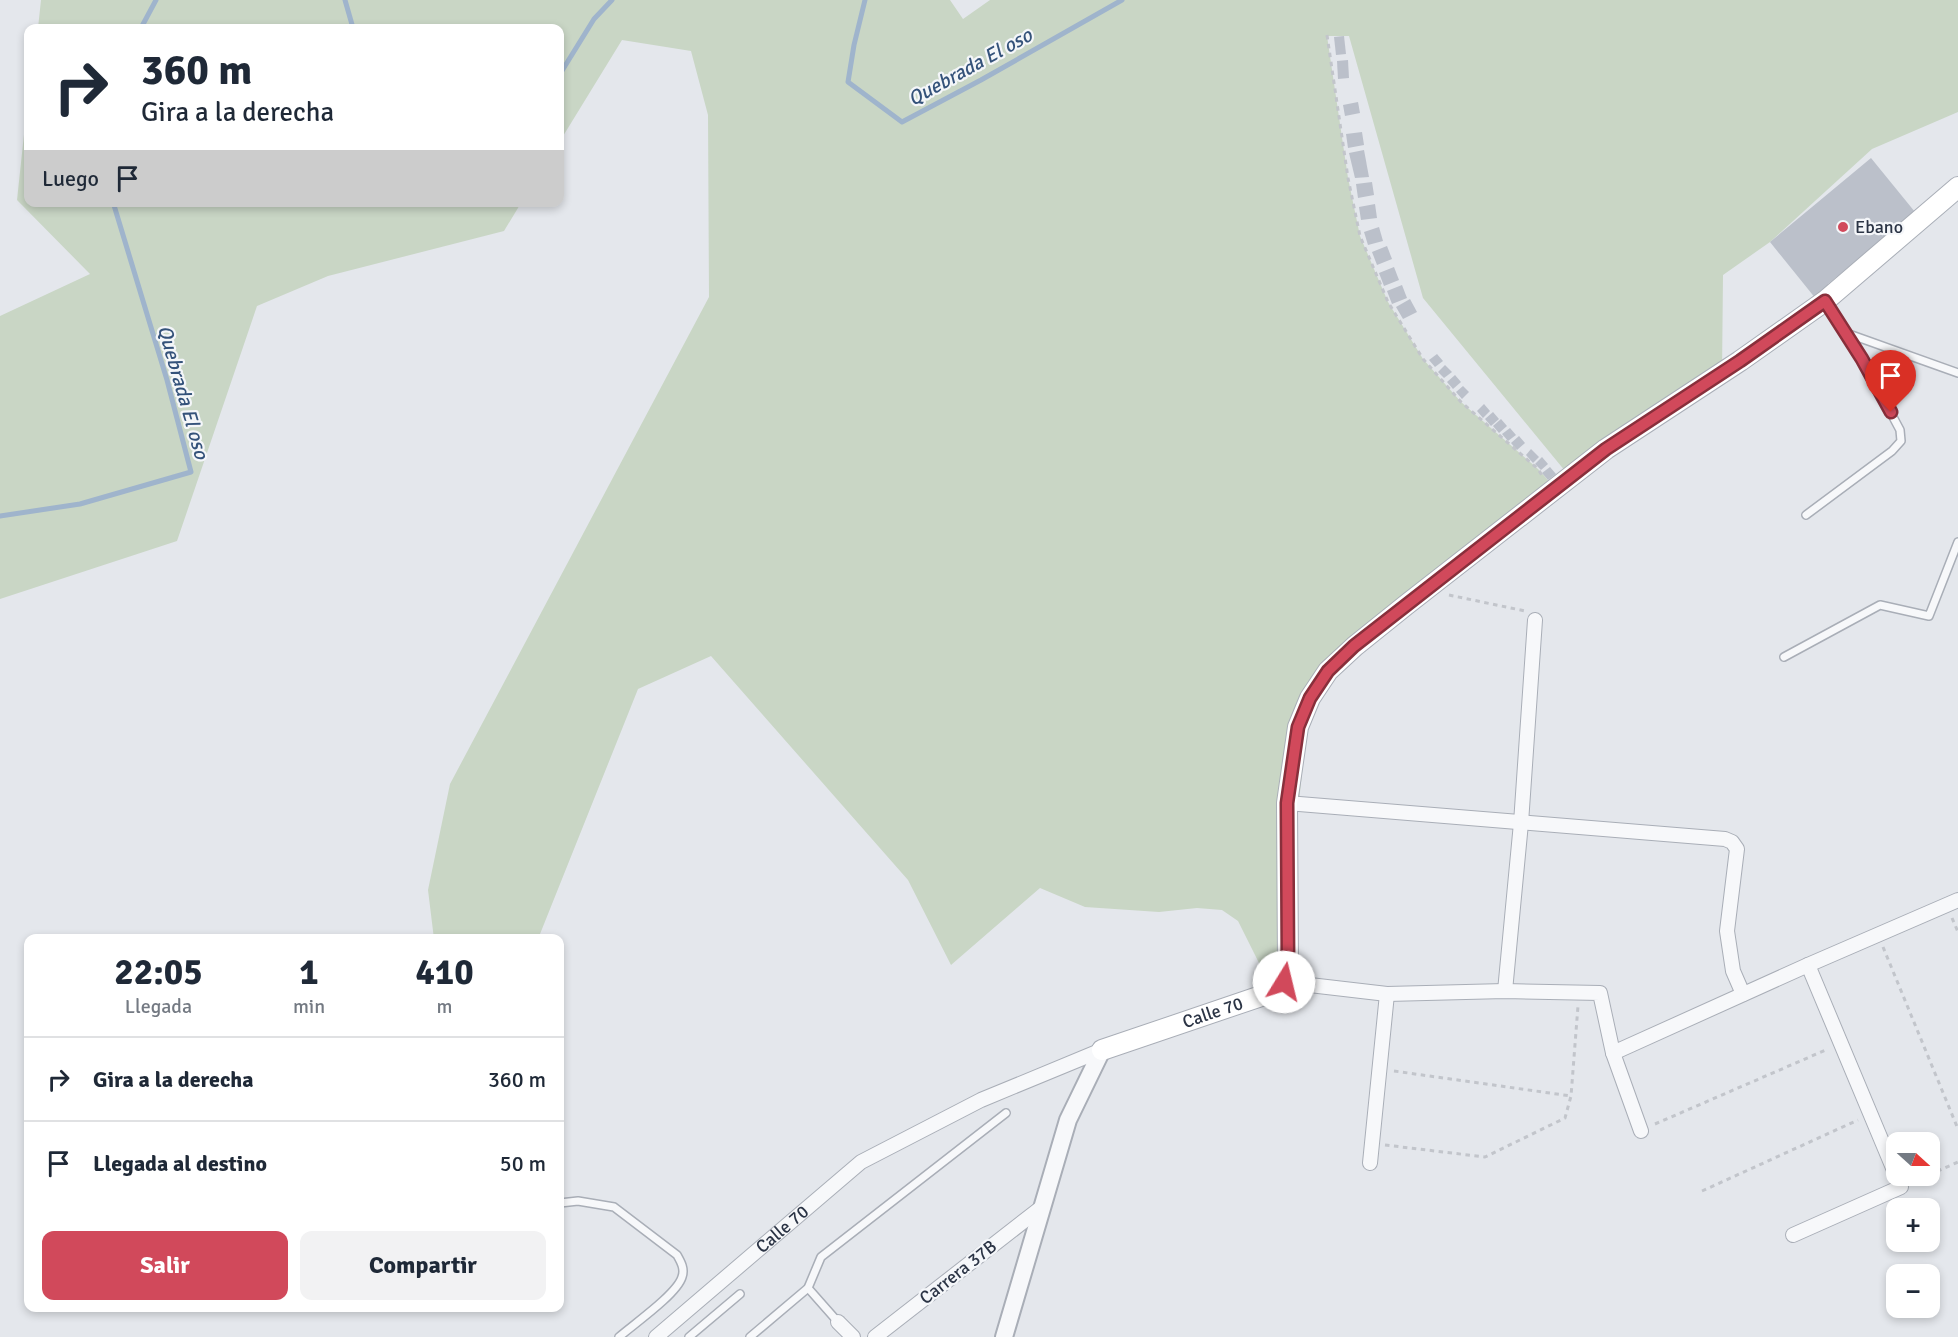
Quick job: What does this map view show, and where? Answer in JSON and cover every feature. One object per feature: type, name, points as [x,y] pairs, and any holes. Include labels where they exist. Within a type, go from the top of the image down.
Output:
[{"type":"main road","points":[[1284,982],[1288,967],[1287,803],[1298,727],[1310,698],[1328,671],[1354,646],[1606,449],[1740,361],[1825,301],[1958,187]]},
{"type":"main road","name":"Calle 70","points":[[1102,1050],[1270,993],[1284,982]]},
{"type":"street","points":[[1505,992],[1521,823],[1535,620]]},
{"type":"street","points":[[1287,803],[1725,839],[1732,842],[1737,849],[1727,931],[1733,971],[1743,994]]},
{"type":"street","points":[[1613,1053],[1958,900]]},
{"type":"street","points":[[1808,965],[1886,1152]]},
{"type":"street","points":[[1284,982],[1387,994],[1600,993],[1613,1053],[1641,1131]]},
{"type":"street","points":[[1370,1163],[1387,994]]},
{"type":"street","points":[[1004,1337],[1068,1120],[1102,1050]]},
{"type":"street","name":"Calle 70","points":[[656,1337],[861,1162],[981,1100],[1102,1050]]},
{"type":"street","points":[[1793,1235],[1901,1186]]},
{"type":"street","name":"Carrera 37B","points":[[875,1337],[1042,1207]]},
{"type":"street","points":[[838,1322],[853,1337]]},
{"type":"lane","points":[[1806,515],[1892,451],[1901,441],[1900,430],[1862,359],[1825,301]]},
{"type":"lane","points":[[1846,333],[1958,373]]},
{"type":"lane","points":[[1784,657],[1880,605],[1929,616],[1958,542]]},
{"type":"lane","points":[[750,1337],[808,1288],[821,1257],[1006,1113]]},
{"type":"lane","points":[[564,1203],[578,1201],[614,1207],[676,1255],[683,1266],[682,1278],[674,1290],[619,1337]]},
{"type":"lane","points":[[808,1288],[838,1322]]},
{"type":"lane","points":[[690,1337],[740,1294]]},
{"type":"path","points":[[1327,35],[1348,178],[1360,236],[1388,302],[1423,359],[1461,402],[1538,469],[1554,490]]},
{"type":"path","points":[[1436,581],[1445,594],[1518,608],[1530,613],[1535,620]]},
{"type":"path","points":[[1878,934],[1958,1129]]},
{"type":"path","points":[[1372,1143],[1485,1157],[1564,1118],[1571,1096],[1579,992]]},
{"type":"path","points":[[1641,1131],[1841,1044]]},
{"type":"path","points":[[1380,1069],[1571,1096]]},
{"type":"path","points":[[1702,1191],[1870,1114]]},
{"type":"path","points":[[1940,1169],[1958,1162]]},
{"type":"green space","points":[[41,0],[950,0],[963,19],[990,0],[1958,0],[1958,112],[1872,149],[1770,242],[1723,275],[1722,373],[1406,605],[1310,698],[1288,905],[1288,967],[1270,985],[1238,921],[1222,910],[1197,908],[1159,912],[1085,907],[1040,888],[951,965],[908,880],[711,656],[638,689],[540,934],[433,934],[428,890],[450,784],[709,297],[708,115],[691,51],[622,40],[564,134],[564,24],[38,24]],"holes":[[[1327,36],[1349,36],[1423,298],[1570,477],[1555,488],[1538,469],[1461,402],[1423,359],[1388,302],[1360,236],[1348,178]]]},
{"type":"green space","points":[[24,134],[24,207],[519,207],[504,231],[328,276],[257,306],[177,541],[0,599],[0,316],[90,274],[17,200]]},
{"type":"building","points":[[1344,36],[1346,54],[1336,55],[1334,37]]},
{"type":"building","points":[[1348,60],[1349,78],[1338,79],[1337,61]]},
{"type":"building","points":[[1358,102],[1360,113],[1345,116],[1343,105]]},
{"type":"building","points":[[1362,132],[1364,145],[1348,148],[1346,134]]},
{"type":"building","points":[[1364,150],[1369,177],[1355,178],[1349,153]]},
{"type":"building","name":"Ebano","points":[[1871,158],[1915,212],[1828,284],[1831,287],[1816,299],[1770,242]]},
{"type":"building","points":[[1372,182],[1374,195],[1358,198],[1356,184]]},
{"type":"building","points":[[1375,204],[1377,218],[1361,220],[1359,207]]},
{"type":"building","points":[[1379,227],[1383,241],[1368,245],[1364,232]]},
{"type":"building","points":[[1387,246],[1392,259],[1377,265],[1372,252]]},
{"type":"building","points":[[1394,267],[1399,280],[1384,286],[1379,273]]},
{"type":"building","points":[[1402,285],[1407,298],[1392,304],[1387,291]]},
{"type":"building","points":[[1410,299],[1417,312],[1403,319],[1396,307]]},
{"type":"building","points":[[1437,354],[1443,361],[1435,367],[1429,360]]},
{"type":"building","points":[[1445,365],[1452,372],[1444,378],[1438,372]]},
{"type":"building","points":[[1455,375],[1461,382],[1453,389],[1447,382]]},
{"type":"building","points":[[1463,386],[1469,392],[1462,399],[1456,392]]},
{"type":"building","points":[[1484,404],[1490,411],[1483,418],[1477,411]]},
{"type":"building","points":[[1493,412],[1499,419],[1491,426],[1485,419]]},
{"type":"building","points":[[1501,419],[1507,426],[1499,433],[1493,426]]},
{"type":"building","points":[[1510,428],[1516,435],[1508,441],[1502,434]]},
{"type":"building","points":[[1519,436],[1525,443],[1517,450],[1511,443]]},
{"type":"building","points":[[1531,449],[1539,457],[1533,463],[1526,455]]},
{"type":"building","points":[[1542,457],[1548,464],[1541,470],[1535,464]]},
{"type":"building","points":[[1550,467],[1556,474],[1548,480],[1542,473]]},
{"type":"waterway","name":"Quebrada El oso","points":[[143,24],[156,0]]},
{"type":"waterway","name":"Quebrada El oso","points":[[345,0],[352,24]]},
{"type":"waterway","name":"Quebrada El oso","points":[[564,68],[594,19],[612,0]]},
{"type":"waterway","name":"Quebrada El oso","points":[[865,0],[848,82],[902,122],[1122,0]]},
{"type":"waterway","name":"Quebrada El oso","points":[[0,516],[80,504],[191,472],[167,380],[115,207]]},
{"type":"place","name":"Ebano","points":[[1843,227]]},
{"type":"route","points":[[1284,982],[1288,967],[1287,803],[1298,727],[1310,698],[1328,671],[1354,646],[1606,449],[1740,361],[1825,301],[1862,359],[1891,412]]}]
